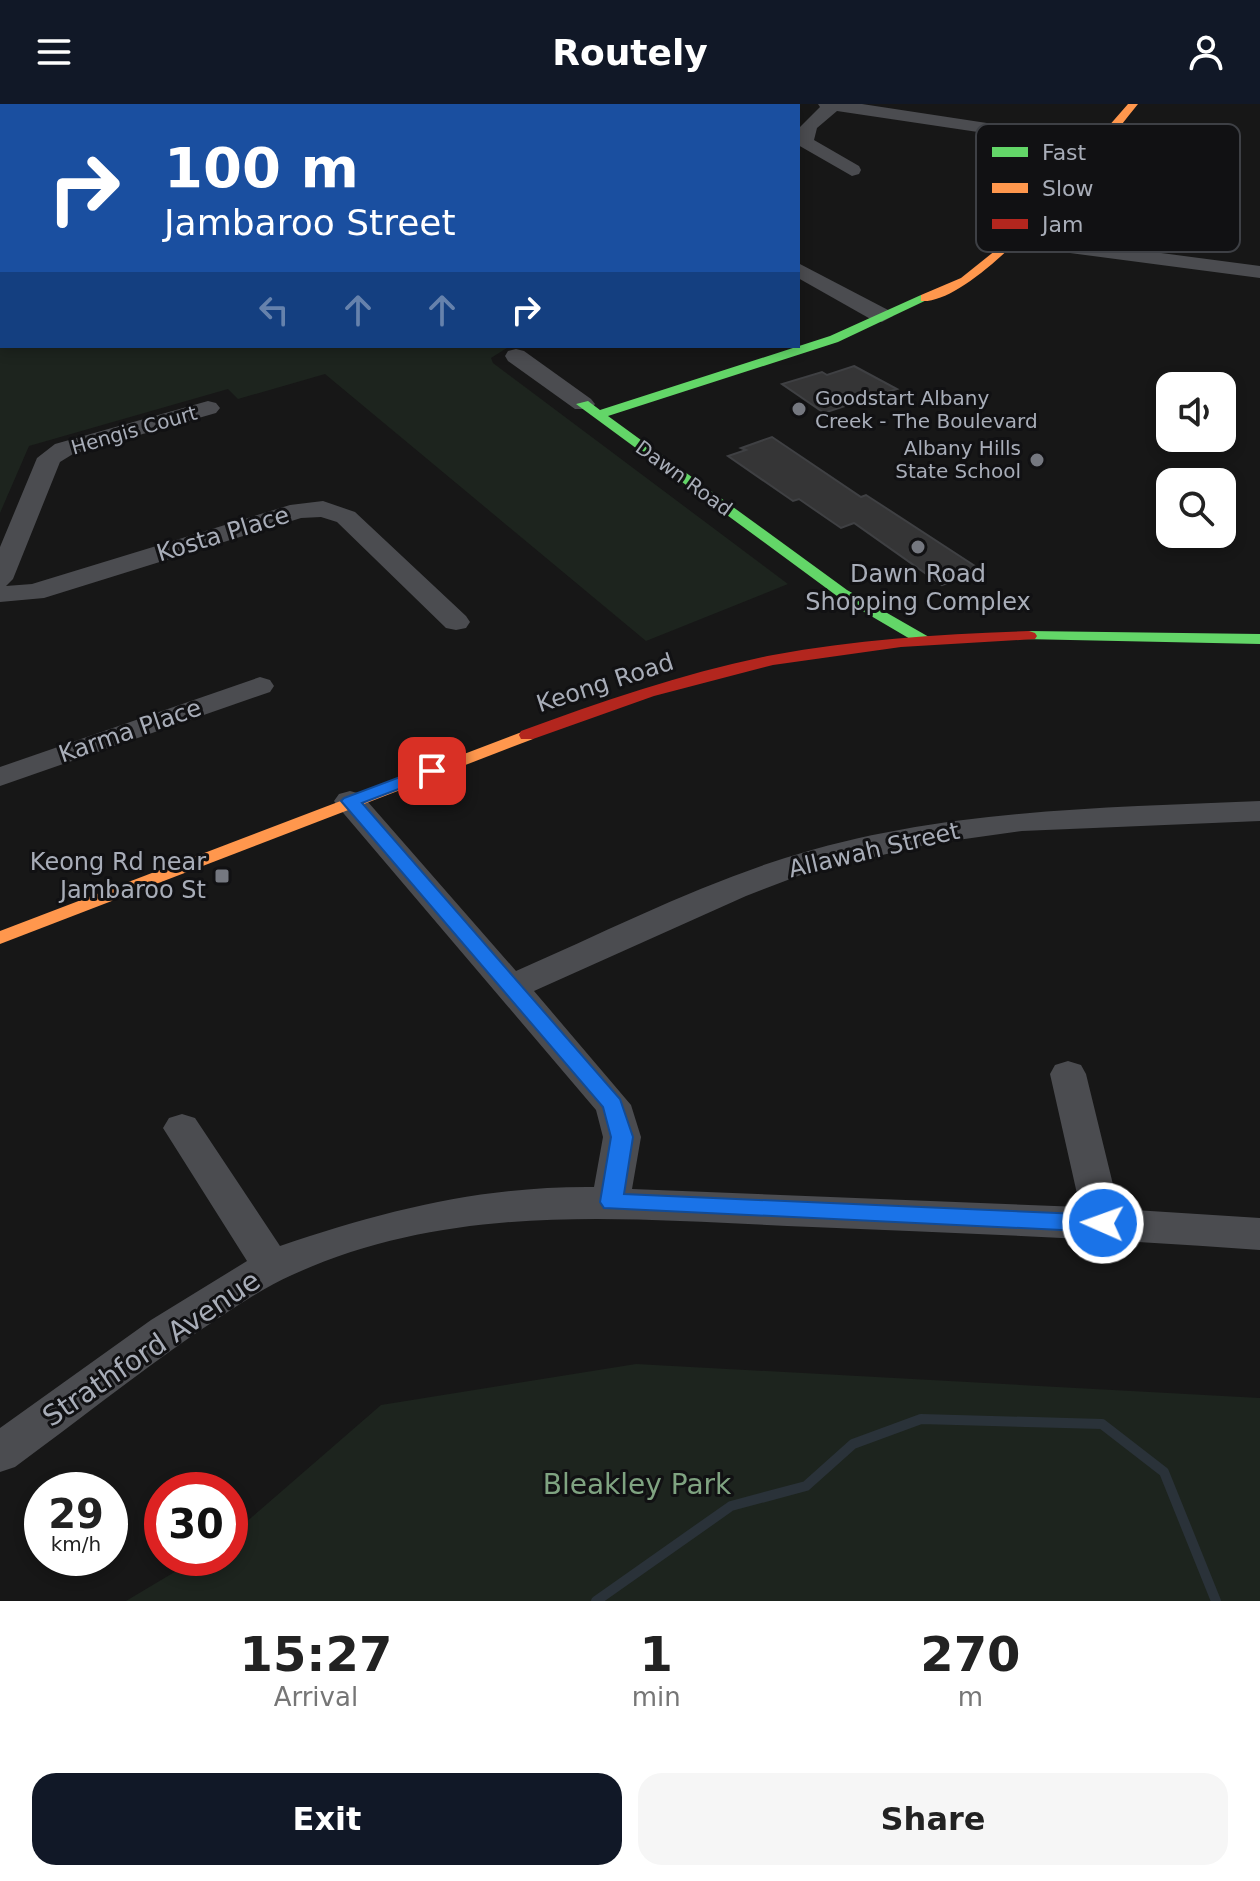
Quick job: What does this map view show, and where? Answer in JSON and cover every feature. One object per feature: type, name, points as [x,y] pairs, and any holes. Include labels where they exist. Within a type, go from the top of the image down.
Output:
[{"type":"street","points":[[1116,124],[1133,104]]},
{"type":"street","points":[[852,170],[805,142],[808,126],[830,105],[976,124]]},
{"type":"street","points":[[590,410],[834,339],[965,280],[1000,252]]},
{"type":"street","points":[[1108,252],[1260,272]]},
{"type":"street","points":[[800,270],[882,316]]},
{"type":"street","points":[[800,336],[882,316]]},
{"type":"street","points":[[590,410],[765,348]]},
{"type":"street","name":"Dawn Road","points":[[516,356],[852,599],[923,640]]},
{"type":"street","name":"Hengis Court","points":[[0,579],[49,458],[64,449],[208,408]]},
{"type":"street","name":"Kosta Place","points":[[0,594],[34,592],[299,510],[323,509],[346,517],[456,622]]},
{"type":"street","points":[[852,599],[865,646]]},
{"type":"street","name":"Keong Road","points":[[0,938],[596,709],[712,673],[865,646],[923,640],[1044,635],[1260,639]]},
{"type":"street","name":"Karma Place","points":[[0,777],[260,686]]},
{"type":"street","points":[[350,801],[613,1105],[622,1137],[611,1202]]},
{"type":"street","name":"Allawah Street","points":[[511,987],[734,888],[797,865],[929,834],[1022,821],[1260,811]]},
{"type":"street","points":[[1068,1074],[1103,1223]]},
{"type":"street","points":[[182,1128],[272,1266]]},
{"type":"street","name":"Strathford Avenue","points":[[0,1453],[204,1306],[272,1266],[338,1241],[428,1215],[506,1207],[611,1202],[1103,1223],[1260,1234]]},
{"type":"green space","points":[[0,348],[507,348],[491,358],[493,363],[788,584],[646,641],[325,374],[238,399],[228,389],[29,446],[0,513]]},
{"type":"green space","name":"Bleakley Park","points":[[636,1364],[1260,1398],[1260,1601],[126,1601],[168,1576],[248,1576],[248,1520],[381,1405]]},
{"type":"building","points":[[854,366],[897,389],[824,413],[782,384],[822,372],[827,375]]},
{"type":"building","points":[[772,437],[861,497],[866,495],[981,570],[942,585],[854,523],[841,528],[799,499],[793,501],[728,456]]},
{"type":"waterway","points":[[596,1601],[731,1506],[806,1486],[853,1444],[921,1419],[1102,1424],[1164,1472],[1216,1601]]},
{"type":"traffic: fast","points":[[598,415],[834,339],[925,298]]},
{"type":"traffic: fast","points":[[583,404],[842,593],[923,640]]},
{"type":"traffic: fast","points":[[1029,636],[1260,639]]},
{"type":"traffic: slow","points":[[1116,124],[1133,104]]},
{"type":"traffic: slow","points":[[925,298],[965,280],[1000,252]]},
{"type":"traffic: slow","points":[[0,938],[527,735]]},
{"type":"traffic: jam","points":[[527,735],[648,693],[773,660],[901,643],[1029,636]]},
{"type":"place","name":"Goodstart Albany Creek - The Boulevard","points":[[799,409]]},
{"type":"place","name":"Albany Hills State School","points":[[1037,460]]},
{"type":"place","name":"Dawn Road Shopping Complex","points":[[918,547]]},
{"type":"place","name":"Keong Rd near Jambaroo St","points":[[222,876]]},
{"type":"route","points":[[432,771],[350,801],[613,1105],[622,1137],[611,1202],[1103,1223]]}]
